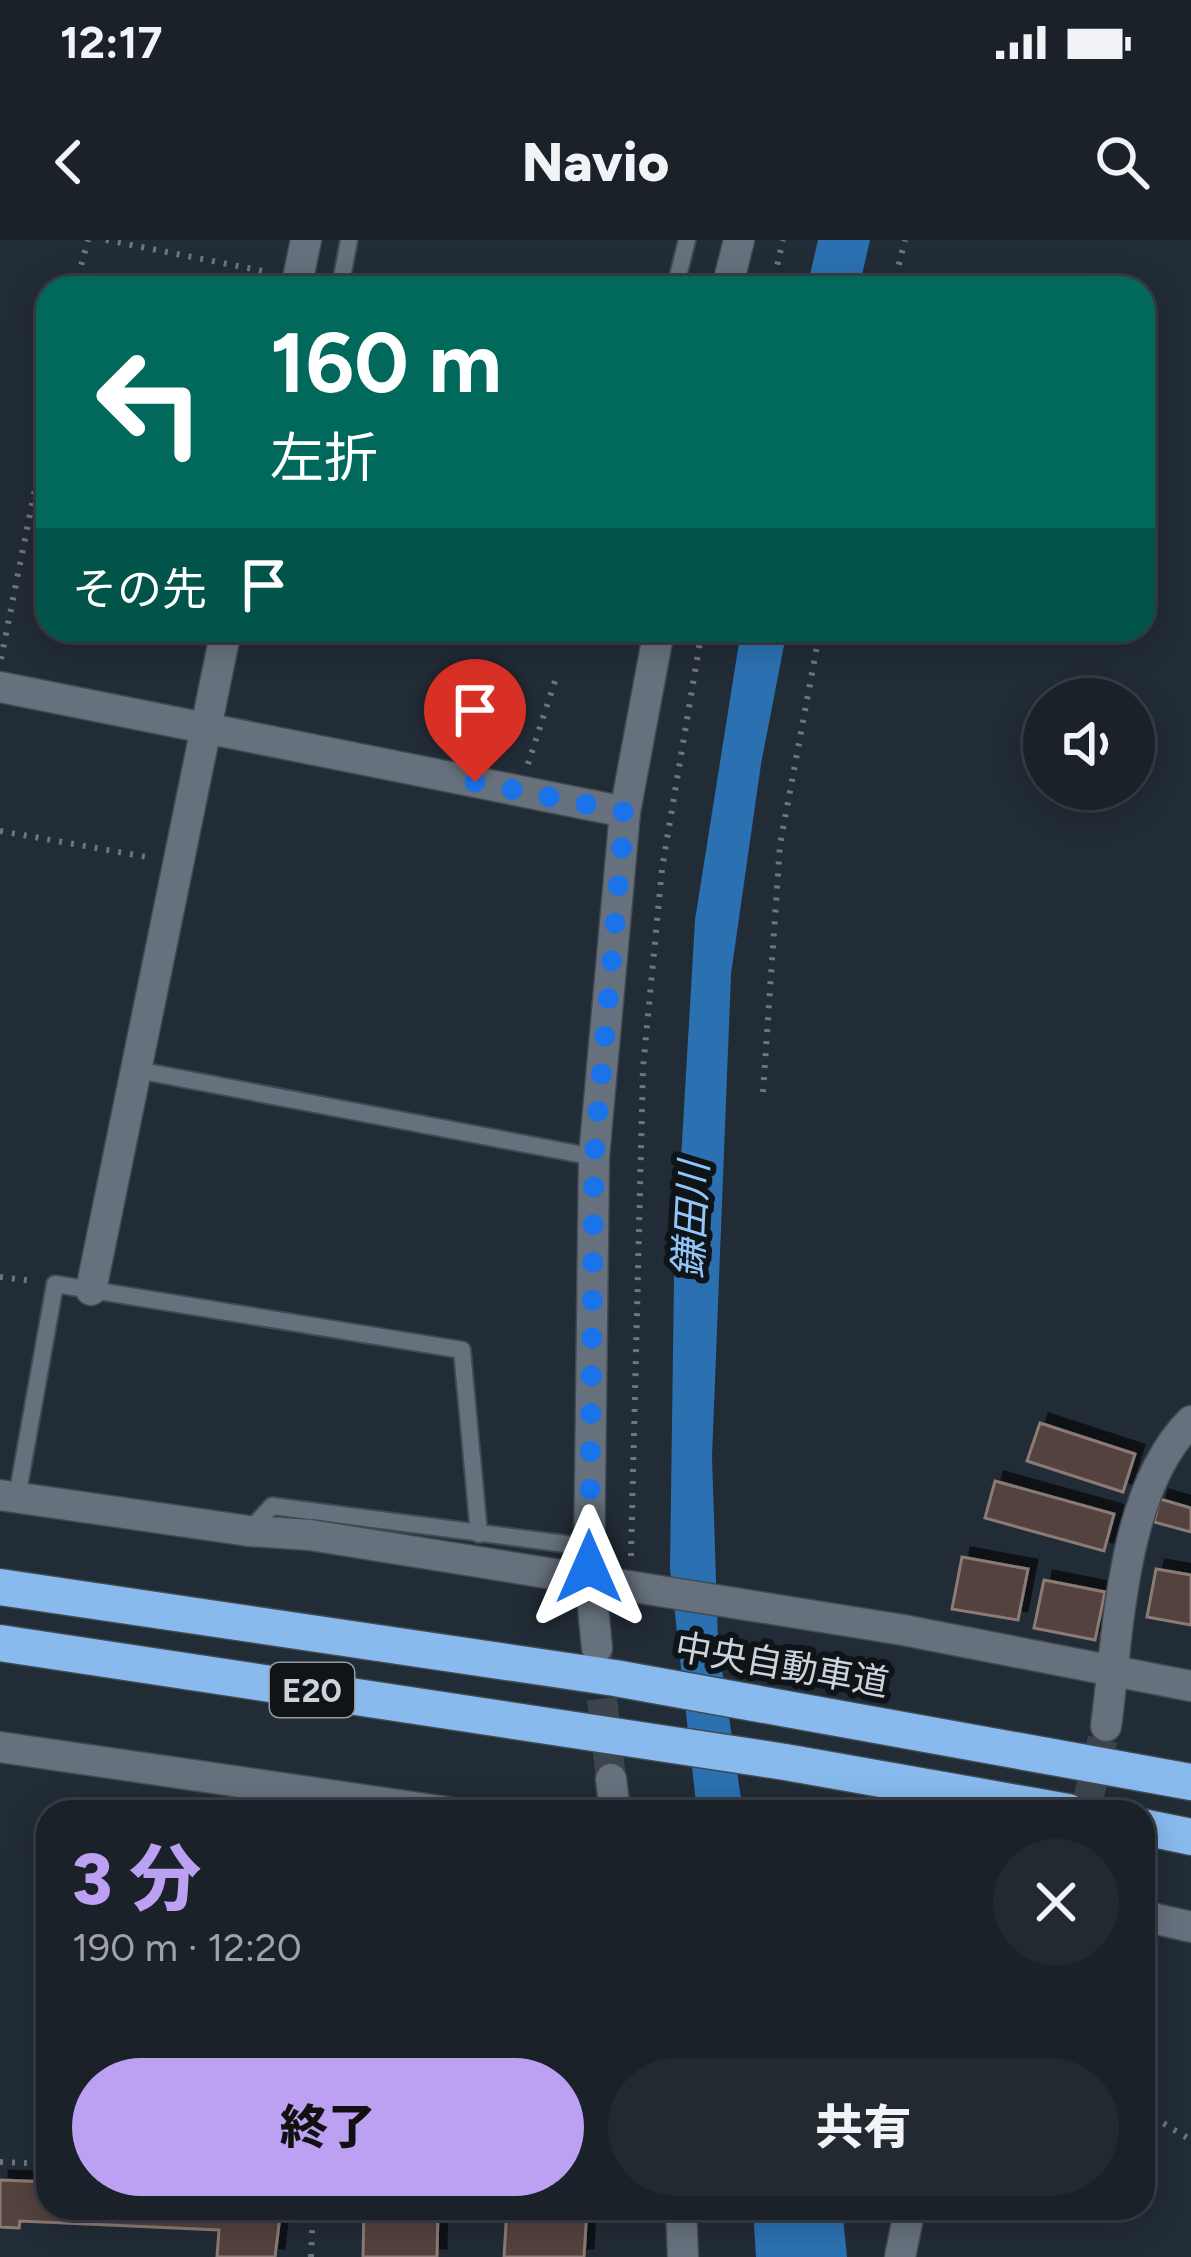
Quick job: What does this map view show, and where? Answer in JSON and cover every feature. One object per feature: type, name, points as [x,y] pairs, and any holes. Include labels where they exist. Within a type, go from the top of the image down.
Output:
[{"type":"highway","name":"中央自動車道","points":[[0,1587],[606,1663],[785,1709],[1191,1782]]},
{"type":"highway","name":"E20","points":[[0,1643],[785,1762],[1000,1800]]},
{"type":"highway","points":[[1155,1830],[1191,1837]]},
{"type":"street","points":[[298,276],[305,240]]},
{"type":"street","points":[[731,276],[739,240]]},
{"type":"street","points":[[91,1290],[224,642]]},
{"type":"street","points":[[606,1663],[590,1570],[594,1157],[625,812],[657,642]]},
{"type":"street","points":[[0,687],[625,812]]},
{"type":"street","points":[[1106,1726],[1137,1512],[1164,1454],[1191,1421]]},
{"type":"street","points":[[9,1496],[249,1531],[310,1535],[903,1630],[1191,1686]]},
{"type":"street","points":[[0,1747],[364,1800]]},
{"type":"street","points":[[611,1779],[614,1800]]},
{"type":"street","points":[[1155,1919],[1191,1927]]},
{"type":"street","points":[[682,2220],[683,2257]]},
{"type":"street","points":[[900,2257],[908,2220]]},
{"type":"lane","points":[[342,276],[349,240]]},
{"type":"lane","points":[[678,276],[687,240]]},
{"type":"lane","points":[[137,1070],[594,1157]]},
{"type":"lane","points":[[9,1496],[55,1284],[462,1350],[479,1534]]},
{"type":"lane","points":[[249,1531],[272,1506],[479,1534],[590,1570]]},
{"type":"path","points":[[78,276],[88,240]]},
{"type":"path","points":[[106,240],[266,276]]},
{"type":"path","points":[[775,276],[783,240]]},
{"type":"path","points":[[896,276],[905,240]]},
{"type":"path","points":[[0,663],[36,484]]},
{"type":"path","points":[[631,1560],[643,1068],[662,869],[700,642]]},
{"type":"path","points":[[763,1092],[780,844],[818,642]]},
{"type":"path","points":[[520,791],[555,681]]},
{"type":"path","points":[[0,831],[181,863]]},
{"type":"path","points":[[0,1277],[55,1284]]},
{"type":"path","points":[[1155,2118],[1191,2140]]},
{"type":"path","points":[[0,2162],[36,2164]]},
{"type":"path","points":[[311,2257],[313,2220]]},
{"type":"water","points":[[818,240],[870,240],[862,276],[810,276]]},
{"type":"water","name":"鎌田川","points":[[739,642],[785,642],[761,764],[731,974],[712,1457],[718,1642],[741,1800],[696,1800],[670,1569],[674,1279],[695,920]]},
{"type":"water","points":[[754,2220],[843,2220],[847,2257],[756,2257]]},
{"type":"building","points":[[1040,1423],[1135,1454],[1123,1492],[1027,1461]]},
{"type":"building","points":[[995,1481],[1114,1514],[1104,1551],[985,1518]]},
{"type":"building","points":[[1160,1499],[1191,1508],[1191,1532],[1154,1522]]},
{"type":"building","points":[[962,1557],[1028,1569],[1018,1620],[952,1609]]},
{"type":"building","points":[[1156,1569],[1191,1575],[1191,1625],[1147,1617]]},
{"type":"building","points":[[1044,1580],[1105,1592],[1095,1640],[1034,1628]]},
{"type":"building","points":[[0,2180],[36,2182],[36,2220],[280,2220],[275,2257],[217,2257],[219,2230],[20,2221],[19,2228],[0,2227]]},
{"type":"building","points":[[364,2220],[438,2220],[437,2257],[363,2257]]},
{"type":"building","points":[[506,2220],[586,2220],[584,2257],[504,2257]]},
{"type":"tunnel","points":[[597,1654],[611,1779]]},
{"type":"tunnel","points":[[1088,1800],[1106,1726]]},
{"type":"route","points":[[475,782],[625,812],[594,1157],[589,1567]]}]
